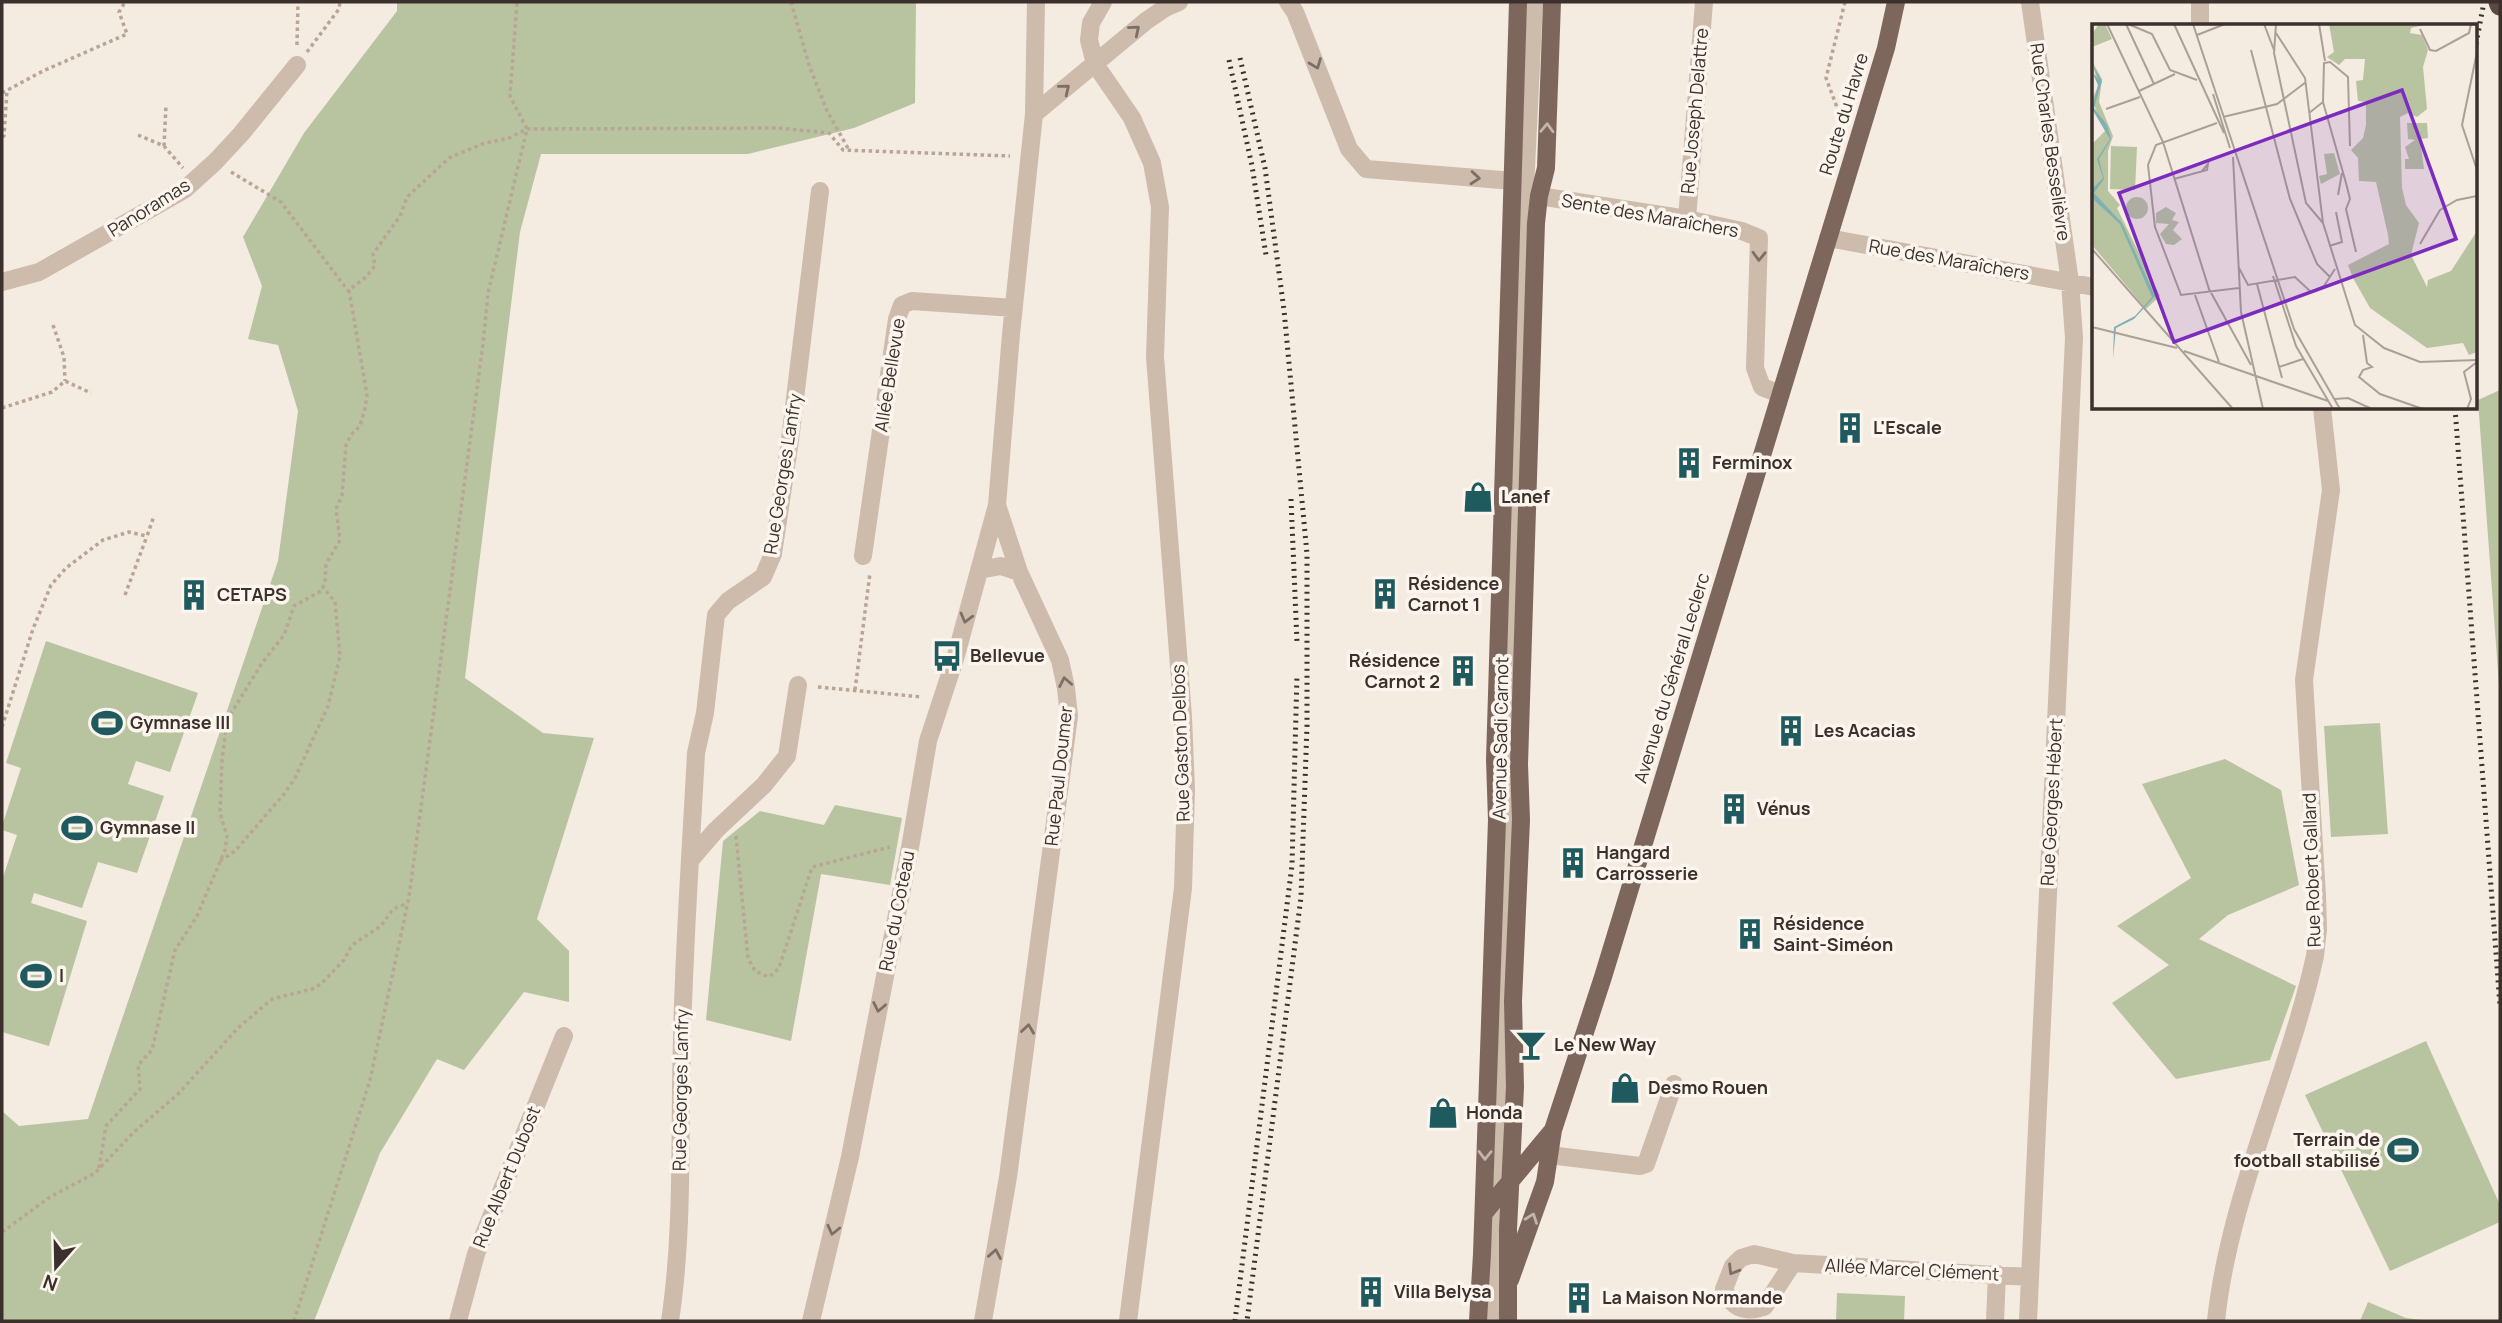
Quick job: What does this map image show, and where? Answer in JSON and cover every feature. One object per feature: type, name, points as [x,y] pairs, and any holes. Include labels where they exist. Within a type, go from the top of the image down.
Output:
[{"type":"main road","points":[[1518,2],[1526,188]]},
{"type":"main road","points":[[1526,188],[1546,168],[1552,2]]},
{"type":"main road","name":"Route du Havre","points":[[1828,238],[1886,48],[1896,2]]},
{"type":"main road","name":"Avenue Sadi Carnot","points":[[1510,1280],[1508,1229],[1515,1087],[1513,1002],[1521,821],[1519,764],[1535,237],[1526,188]]},
{"type":"main road","name":"Avenue Sadi Carnot","points":[[1478,1321],[1526,188]]},
{"type":"main road","name":"Avenue du Général Leclerc","points":[[1544,1150],[1603,977],[1828,238]]},
{"type":"main road","points":[[1513,1135],[1520,1141],[1544,1150]]},
{"type":"main road","points":[[1484,1213],[1511,1180],[1544,1150]]},
{"type":"main road","points":[[1508,1321],[1510,1280],[1545,1182],[1544,1150]]},
{"type":"street","name":"Rue Paul Doumer","points":[[983,1321],[1008,1177],[1069,716],[1060,660],[1019,572],[997,505],[1034,114],[1036,2]]},
{"type":"street","points":[[1095,64],[1089,40],[1091,23],[1103,2]]},
{"type":"street","points":[[1034,114],[1146,21],[1179,2]]},
{"type":"street","name":"Sente des Maraîchers","points":[[1288,2],[1295,12],[1349,149],[1366,169],[1526,188],[1687,219],[1742,231],[1759,238],[1755,369],[1762,387],[1780,394]]},
{"type":"street","points":[[1495,1321],[1503,1095],[1502,1004],[1509,817],[1510,667],[1534,2]]},
{"type":"street","name":"Rue Joseph Delattre","points":[[1687,219],[1704,2]]},
{"type":"street","name":"Rue Charles Besselièvre","points":[[2030,2],[2070,282]]},
{"type":"street","points":[[2200,2],[2200,24]]},
{"type":"street","name":"Rue Gaston Delbos","points":[[1095,64],[1132,118],[1152,163],[1160,207],[1155,357],[1183,717],[1186,790],[1183,888],[1128,1321]]},
{"type":"street","name":"Panoramas","points":[[2,282],[39,272],[184,190],[241,134],[297,65]]},
{"type":"street","name":"Rue Georges Lanfry","points":[[670,1321],[676,1281],[678,1238],[681,1038],[696,753],[705,713],[716,615],[729,601],[764,577],[773,554],[790,440],[820,191]]},
{"type":"street","name":"Rue des Maraîchers","points":[[1828,238],[2070,282]]},
{"type":"street","points":[[2070,282],[2092,287]]},
{"type":"street","name":"Rue Georges Hébert","points":[[2028,1321],[2073,351],[2070,282]]},
{"type":"street","name":"Allée Bellevue","points":[[867,561],[897,319],[902,305],[912,301],[1014,308]]},
{"type":"street","name":"Rue Robert Gallard","points":[[2216,1321],[2219,1291],[2233,1230],[2315,956],[2317,896],[2304,680],[2331,490],[2322,410]]},
{"type":"street","name":"Rue du Coteau","points":[[811,1321],[850,1157],[928,741],[955,659],[997,505]]},
{"type":"street","points":[[979,570],[1001,566],[1019,572]]},
{"type":"street","points":[[691,859],[764,785],[787,756],[798,685]]},
{"type":"street","name":"Rue Albert Dubost","points":[[458,1321],[476,1254],[564,1036]]},
{"type":"street","points":[[1544,1150],[1640,1166],[1646,1164],[1674,1083]]},
{"type":"street","name":"Allée Marcel Clément","points":[[1793,1263],[2030,1277]]},
{"type":"street","points":[[1995,1321],[1997,1274]]},
{"type":"path","points":[[2,93],[43,71],[127,34],[119,12],[125,2]]},
{"type":"path","points":[[297,65],[298,2]]},
{"type":"path","points":[[297,65],[339,9],[340,2]]},
{"type":"path","points":[[293,1321],[370,1080],[408,903],[488,293],[527,128],[510,96],[517,2]]},
{"type":"path","points":[[791,2],[809,65],[846,150]]},
{"type":"path","points":[[1838,110],[1826,78],[1845,2]]},
{"type":"path","points":[[2,137],[7,90]]},
{"type":"path","points":[[164,146],[166,105]]},
{"type":"path","points":[[349,293],[375,265],[373,254],[400,216],[407,198],[449,158],[482,144],[509,138],[527,128],[778,128],[829,133],[846,150],[1029,157]]},
{"type":"path","points":[[138,135],[164,146],[193,181]]},
{"type":"path","points":[[99,1168],[106,1126],[140,1090],[138,1065],[152,1050],[175,950],[197,916],[227,836],[219,813],[227,720],[262,663],[284,635],[294,606],[321,591],[326,583],[326,564],[340,540],[336,509],[344,482],[346,445],[360,426],[366,395],[349,293],[281,202],[215,162]]},
{"type":"path","points":[[53,325],[64,357],[65,382]]},
{"type":"path","points":[[65,382],[91,393]]},
{"type":"path","points":[[2,408],[52,392],[65,382]]},
{"type":"path","points":[[125,595],[154,516]]},
{"type":"path","points":[[2,727],[33,629],[51,585],[66,568],[103,540],[129,532],[147,536]]},
{"type":"path","points":[[855,690],[867,561]]},
{"type":"path","points":[[219,861],[235,851],[284,794],[295,778],[328,706],[340,656],[335,601],[323,587]]},
{"type":"path","points":[[798,685],[941,698]]},
{"type":"path","points":[[734,813],[748,958],[755,971],[769,977],[779,968],[812,867],[911,842]]},
{"type":"path","points":[[2,1231],[50,1197],[95,1174],[134,1132],[178,1094],[238,1028],[272,999],[312,989],[321,984],[344,960],[352,945],[381,926],[393,909],[408,903]]},
{"type":"green space","points":[[397,2],[916,2],[915,103],[854,128],[748,154],[541,154],[520,232],[465,678],[543,733],[594,738],[537,919],[569,951],[569,1002],[524,992],[464,1070],[437,1059],[380,1153],[314,1321],[2,1321],[2,1111],[19,1126],[88,1119],[278,561],[298,411],[278,345],[248,339],[262,286],[243,237],[304,133],[397,11]]},
{"type":"green space","points":[[2500,390],[2500,699],[2478,400]]},
{"type":"green space","points":[[46,641],[198,693],[170,772],[136,761],[128,784],[164,796],[137,873],[98,862],[82,908],[34,893],[31,903],[87,921],[49,1046],[2,1032],[2,880],[17,835],[2,830],[2,826],[21,768],[6,763]]},
{"type":"green space","points":[[2380,723],[2388,834],[2331,837],[2324,726]]},
{"type":"green space","points":[[2225,759],[2281,790],[2299,885],[2228,915],[2199,939],[2296,986],[2270,1060],[2176,1079],[2112,1003],[2169,965],[2117,926],[2191,878],[2142,784]]},
{"type":"green space","points":[[835,805],[902,818],[890,885],[821,874],[791,1041],[706,1020],[723,841],[760,811],[824,825]]},
{"type":"green space","name":"Terrain de football stabilisé","points":[[2426,1041],[2500,1205],[2500,1222],[2390,1271],[2305,1095]]},
{"type":"green space","points":[[1837,1293],[1905,1296],[1904,1321],[1836,1321]]},
{"type":"green space","points":[[2368,1302],[2406,1318],[2430,1321],[2360,1321]]},
{"type":"railway","points":[[2478,34],[2484,2]]},
{"type":"railway","points":[[1240,58],[1265,168],[1284,310],[1307,554],[1307,725],[1301,897],[1247,1321]]},
{"type":"railway","points":[[1229,60],[1252,166],[1266,255]]},
{"type":"railway","points":[[2455,410],[2500,1006]]},
{"type":"railway","points":[[1291,499],[1297,642]]},
{"type":"railway","points":[[1235,1321],[1292,865],[1297,674]]},
{"type":"place","name":"L'Escale","points":[[1850,428]]},
{"type":"place","name":"Ferminox","points":[[1689,463]]},
{"type":"place","name":"Lanef","points":[[1478,497]]},
{"type":"place","name":"Résidence Carnot 1","points":[[1385,594]]},
{"type":"place","name":"CETAPS","points":[[194,595]]},
{"type":"place","name":"Bellevue","points":[[947,656]]},
{"type":"place","name":"Résidence Carnot 2","points":[[1463,671]]},
{"type":"place","name":"Gymnase III","points":[[107,723]]},
{"type":"place","name":"Les Acacias","points":[[1791,731]]},
{"type":"place","name":"Vénus","points":[[1734,809]]},
{"type":"place","name":"Gymnase II","points":[[77,828]]},
{"type":"place","name":"Hangard Carrosserie","points":[[1573,863]]},
{"type":"place","name":"Résidence Saint-Siméon","points":[[1750,934]]},
{"type":"place","name":"I","points":[[36,976]]},
{"type":"place","name":"Le New Way","points":[[1531,1045]]},
{"type":"place","name":"Desmo Rouen","points":[[1625,1088]]},
{"type":"place","name":"Honda","points":[[1443,1113]]},
{"type":"place","name":"Terrain de football stabilisé","points":[[2403,1150]]},
{"type":"place","name":"Villa Belysa","points":[[1371,1292]]},
{"type":"place","name":"La Maison Normande","points":[[1579,1298]]}]
